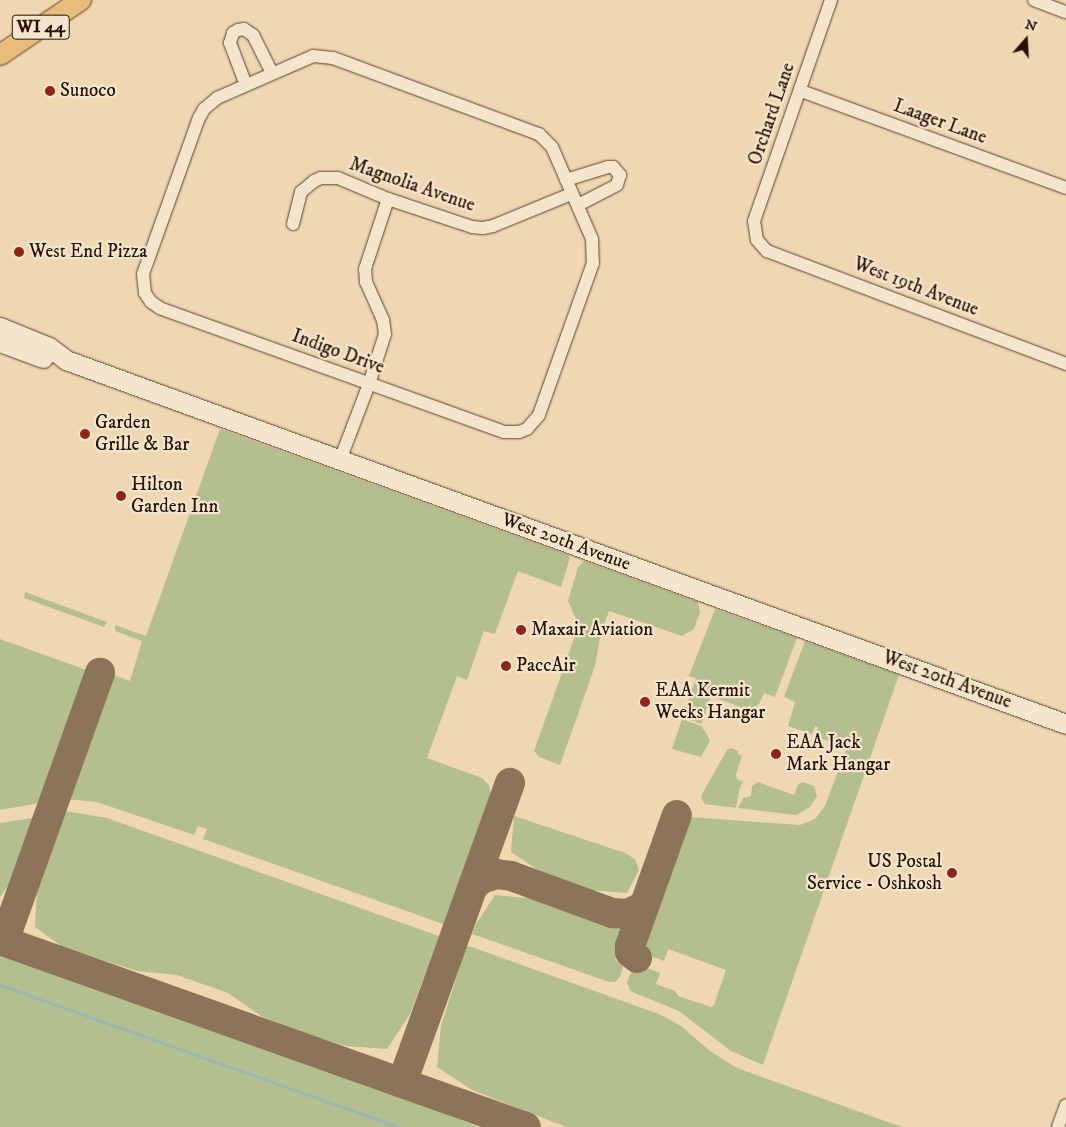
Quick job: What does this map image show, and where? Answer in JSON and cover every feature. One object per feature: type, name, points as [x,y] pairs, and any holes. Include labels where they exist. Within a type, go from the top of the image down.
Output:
[{"type":"main road","name":"WI 44","points":[[0,55],[81,0]]},
{"type":"main road","name":"West 20th Avenue","points":[[0,327],[49,347],[66,360],[1066,724]]},
{"type":"main road","name":"West 20th Avenue","points":[[0,342],[48,360],[66,360]]},
{"type":"street","name":"Orchard Lane","points":[[757,240],[754,220],[801,91],[831,0]]},
{"type":"street","points":[[1034,0],[1066,12]]},
{"type":"street","points":[[246,85],[230,43],[231,38],[238,30],[244,30],[253,35],[272,73]]},
{"type":"street","name":"Indigo Drive","points":[[313,56],[332,58],[539,134],[552,147],[592,238],[593,263],[535,422],[519,432],[504,432],[160,308],[151,302],[145,293],[142,274],[199,118],[212,102],[246,85],[313,56]]},
{"type":"street","name":"Laager Lane","points":[[801,91],[1066,188]]},
{"type":"street","points":[[566,180],[608,167],[613,168],[620,175],[617,185],[574,199]]},
{"type":"street","name":"Magnolia Avenue","points":[[293,224],[301,192],[314,181],[322,178],[338,178],[388,199],[472,228],[493,226],[574,199]]},
{"type":"street","points":[[340,460],[369,384],[384,334],[385,327],[366,282],[365,269],[388,199]]},
{"type":"street","name":"West 19th Avenue","points":[[757,240],[767,251],[1066,364]]},
{"type":"street","points":[[1058,1127],[1066,1105]]},
{"type":"green space","points":[[220,429],[568,555],[570,558],[561,587],[518,571],[495,634],[484,631],[467,680],[457,676],[427,758],[482,778],[489,785],[491,794],[446,925],[203,839],[207,829],[198,826],[194,835],[97,802],[65,799],[108,673],[130,681],[142,641],[115,631],[115,625],[146,636]]},
{"type":"green space","points":[[584,561],[698,602],[700,612],[694,629],[682,636],[609,611],[601,633],[595,666],[560,765],[539,757],[534,751],[577,630],[578,624],[568,601],[578,567]]},
{"type":"green space","points":[[25,592],[107,622],[104,627],[24,598]]},
{"type":"green space","points":[[715,609],[797,638],[775,697],[764,693],[759,704],[752,708],[749,704],[748,710],[711,696],[701,724],[683,717],[696,678],[689,676]]},
{"type":"green space","points":[[0,639],[92,672],[45,802],[0,810]]},
{"type":"green space","points":[[805,641],[899,675],[763,1065],[731,1051],[679,1011],[630,991],[627,982],[633,967],[639,965],[660,973],[656,984],[675,991],[678,996],[711,1007],[714,1005],[726,970],[668,949],[664,961],[644,954],[640,948],[682,831],[690,817],[800,825],[815,819],[825,806],[847,748],[815,736],[818,727],[815,726],[812,734],[788,726],[795,702],[784,697]]},
{"type":"green space","points":[[682,719],[701,726],[710,741],[701,757],[672,749]]},
{"type":"green space","points":[[731,748],[738,751],[738,754],[742,756],[736,774],[737,779],[743,782],[740,787],[736,808],[705,804],[701,798],[702,794],[727,750]]},
{"type":"green space","points":[[758,782],[794,795],[798,785],[802,782],[814,786],[817,796],[810,807],[796,815],[738,808],[743,798],[751,796],[752,786]]},
{"type":"green space","points":[[65,811],[107,818],[439,936],[410,1014],[387,1049],[346,1046],[303,1033],[261,1016],[228,993],[177,975],[137,971],[64,948],[35,927],[37,890],[60,812]]},
{"type":"green space","points":[[514,816],[625,853],[635,859],[639,870],[627,893],[587,890],[545,875],[511,852]]},
{"type":"green space","points":[[38,817],[13,879],[0,897],[0,823]]},
{"type":"green space","points":[[495,895],[536,899],[625,931],[615,960],[624,964],[620,977],[615,982],[609,982],[472,934],[476,924]]},
{"type":"green space","points":[[469,946],[659,1014],[681,1026],[710,1051],[737,1068],[902,1127],[566,1127],[472,1090],[437,1067],[441,1026],[466,947]]},
{"type":"green space","points":[[0,953],[408,1099],[478,1127],[0,1127]]},
{"type":"waterway","points":[[0,985],[399,1127]]},
{"type":"taxiway","points":[[4,941],[100,673]]},
{"type":"taxiway","points":[[402,1083],[510,783]]},
{"type":"taxiway","points":[[637,958],[630,952],[630,946],[677,815]]},
{"type":"taxiway","points":[[473,887],[481,879],[497,874],[511,876],[612,913],[627,914],[644,906]]},
{"type":"taxiway","points":[[0,940],[526,1127]]},
{"type":"place","name":"Sunoco","points":[[50,91]]},
{"type":"place","name":"West End Pizza","points":[[19,252]]},
{"type":"place","name":"Garden Grille & Bar","points":[[85,434]]},
{"type":"place","name":"Hilton Garden Inn","points":[[121,496]]},
{"type":"place","name":"Maxair Aviation","points":[[521,630]]},
{"type":"place","name":"PaccAir","points":[[506,666]]},
{"type":"place","name":"EAA Kermit Weeks Hangar","points":[[645,702]]},
{"type":"place","name":"EAA Jack Mark Hangar","points":[[776,754]]},
{"type":"place","name":"US Postal Service - Oshkosh","points":[[952,873]]}]
